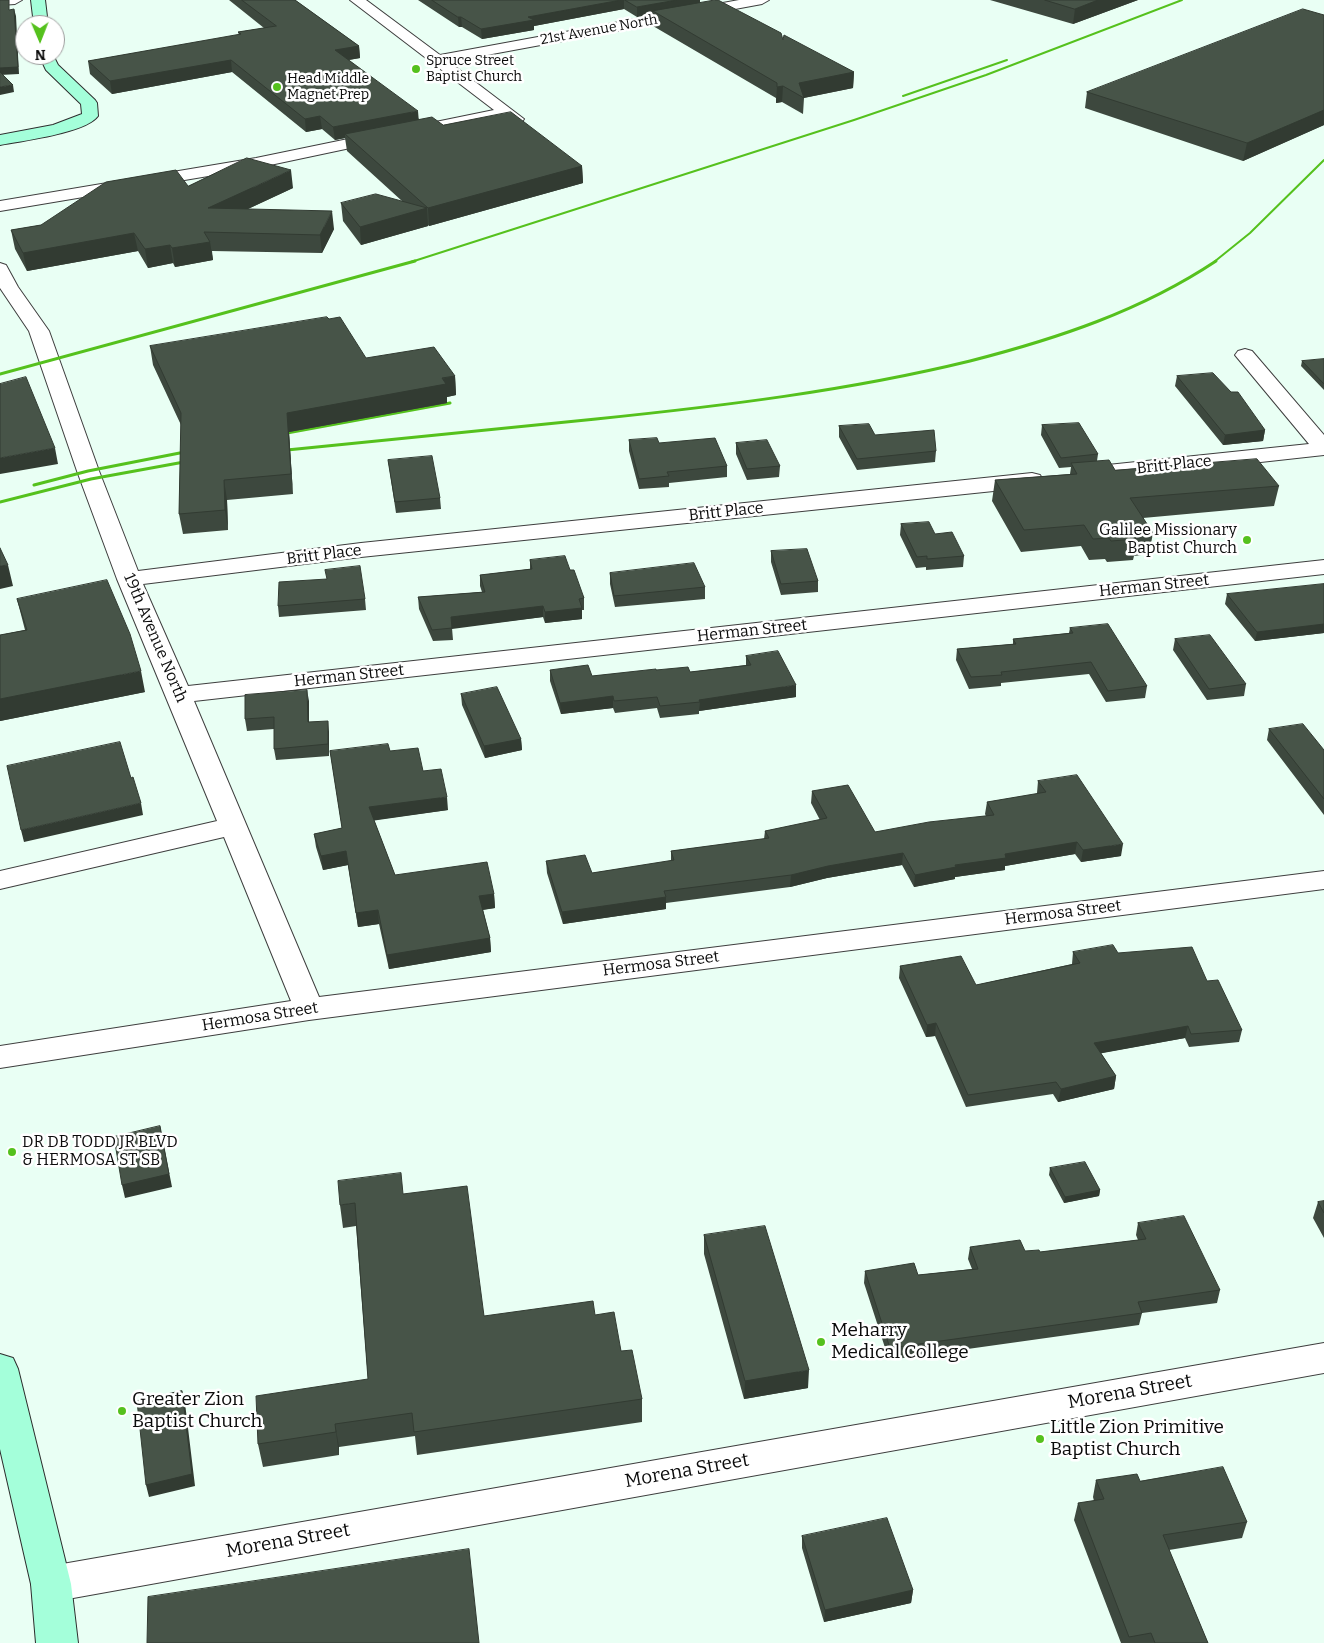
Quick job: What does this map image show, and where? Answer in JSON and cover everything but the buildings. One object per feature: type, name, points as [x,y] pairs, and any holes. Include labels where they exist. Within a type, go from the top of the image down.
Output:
[{"type":"street","points":[[0,1],[14,0]]},
{"type":"street","points":[[38,0],[40,15]]},
{"type":"street","points":[[357,0],[524,124]]},
{"type":"street","name":"21st Avenue North","points":[[436,60],[762,0]]},
{"type":"street","points":[[0,140],[60,129],[78,123],[90,116],[89,103],[50,65]]},
{"type":"street","points":[[0,206],[247,164],[506,112]]},
{"type":"street","name":"19th Avenue North","points":[[0,269],[9,287],[39,331],[88,471],[129,579],[309,1009]]},
{"type":"street","points":[[1245,356],[1324,449]]},
{"type":"street","name":"Britt Place","points":[[129,579],[361,550],[1324,449]]},
{"type":"street","name":"Herman Street","points":[[179,695],[1324,567]]},
{"type":"street","points":[[0,880],[233,826]]},
{"type":"street","name":"Hermosa Street","points":[[0,1057],[309,1009],[1324,880]]},
{"type":"street","name":"Morena Street","points":[[50,1584],[1324,1358]]},
{"type":"street","points":[[0,1369],[50,1584],[57,1643]]},
{"type":"railway","points":[[411,262],[854,120],[986,75],[1182,0]]},
{"type":"railway","points":[[903,96],[1007,60]]},
{"type":"railway","points":[[1214,262],[1250,233],[1324,160]]},
{"type":"railway","points":[[0,374],[415,261]]},
{"type":"railway","points":[[277,451],[690,409],[831,389],[924,372],[1034,343],[1097,322],[1158,295],[1216,261]]},
{"type":"railway","points":[[276,435],[450,403]]},
{"type":"railway","points":[[34,485],[88,471],[195,450]]},
{"type":"railway","points":[[0,502],[91,479],[195,460]]},
{"type":"place","name":"Spruce Street Baptist Church","points":[[416,69]]},
{"type":"place","name":"Head Middle Magnet Prep","points":[[277,87]]},
{"type":"place","name":"Galilee Missionary Baptist Church","points":[[1247,540]]},
{"type":"place","name":"DR DB TODD JR BLVD & HERMOSA ST SB","points":[[12,1152]]},
{"type":"place","name":"Meharry Medical College","points":[[821,1342]]},
{"type":"place","name":"Greater Zion Baptist Church","points":[[122,1411]]},
{"type":"place","name":"Little Zion Primitive Baptist Church","points":[[1040,1439]]}]
